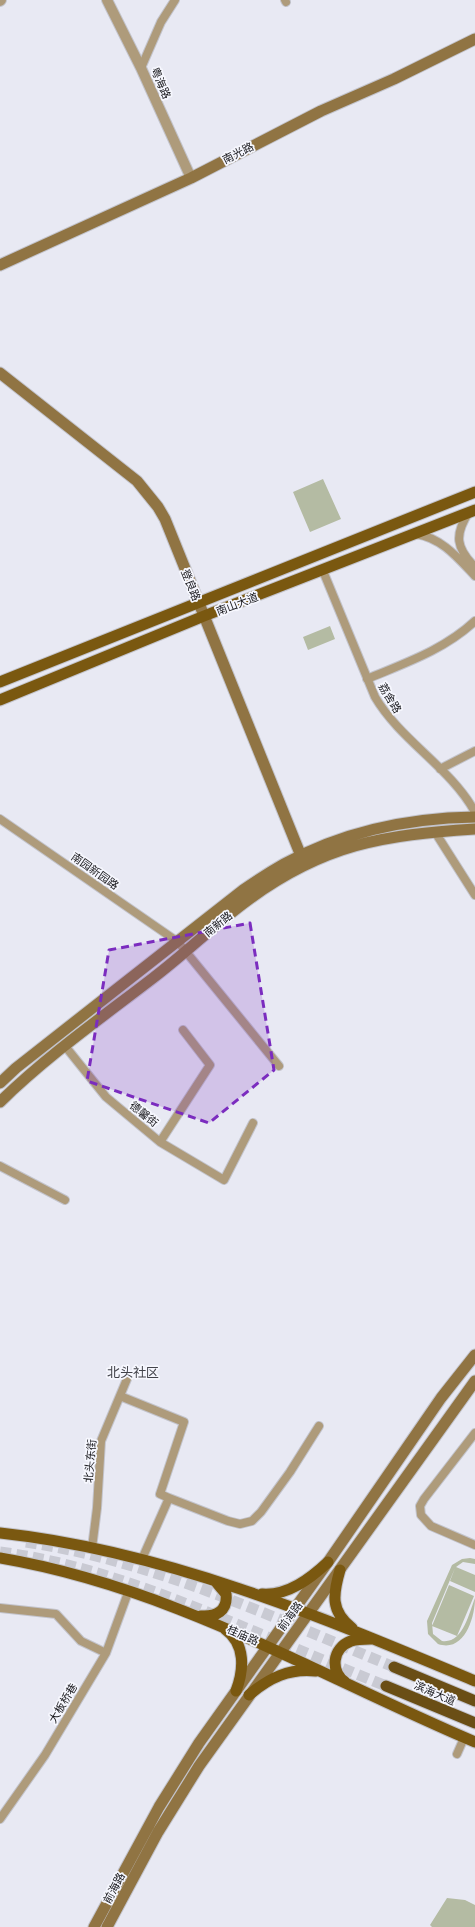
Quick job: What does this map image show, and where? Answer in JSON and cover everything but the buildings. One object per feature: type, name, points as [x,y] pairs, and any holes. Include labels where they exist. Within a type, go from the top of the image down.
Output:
[{"type":"highway","name":"滨海大道","points":[[394,1667],[475,1701]]},
{"type":"highway","name":"滨海大道","points":[[386,1686],[475,1723]]},
{"type":"main road","name":"南光路","points":[[0,265],[191,178],[321,112],[394,79],[475,38]]},
{"type":"main road","name":"登良路","points":[[0,373],[137,481],[158,507],[204,616],[301,856]]},
{"type":"main road","name":"南山大道","points":[[0,682],[199,604],[475,492]]},
{"type":"main road","name":"南山大道","points":[[0,700],[204,616],[323,571],[472,511]]},
{"type":"main road","name":"南新路","points":[[0,1083],[16,1068],[243,890],[283,865],[340,840],[387,826],[423,820],[475,817]]},
{"type":"main road","name":"南新路","points":[[0,1102],[34,1071],[186,951],[247,900],[286,874],[315,859],[359,844],[390,837],[435,832],[475,830]]},
{"type":"main road","name":"前海路","points":[[94,1927],[170,1788],[202,1738],[296,1608],[441,1398],[475,1355]]},
{"type":"main road","name":"前海路","points":[[108,1927],[177,1801],[199,1766],[475,1381]]},
{"type":"main road","points":[[0,1533],[92,1548],[142,1559],[254,1593],[309,1613],[475,1681]]},
{"type":"main road","name":"桂庙路","points":[[0,1558],[65,1572],[129,1590],[196,1615],[280,1652],[412,1716],[475,1742]]},
{"type":"main road","points":[[254,1593],[273,1594],[288,1589],[317,1572],[328,1562]]},
{"type":"main road","points":[[340,1570],[335,1595],[336,1607],[347,1624],[368,1637]]},
{"type":"main road","points":[[196,1615],[216,1615],[226,1606],[226,1594],[223,1589],[211,1580]]},
{"type":"main road","points":[[218,1624],[228,1631],[239,1648],[243,1669],[236,1691]]},
{"type":"main road","points":[[350,1686],[341,1679],[337,1673],[335,1667],[337,1655],[343,1645],[350,1641],[368,1637]]},
{"type":"main road","points":[[249,1695],[261,1684],[284,1674],[306,1670],[328,1675]]},
{"type":"street","name":"粤海路","points":[[107,0],[141,68],[191,178]]},
{"type":"street","points":[[141,68],[161,22],[175,0]]},
{"type":"street","points":[[472,511],[460,529],[459,544],[465,557],[475,567]]},
{"type":"street","points":[[416,534],[430,537],[438,542],[452,552],[475,576]]},
{"type":"street","name":"荔舍路","points":[[323,571],[375,697],[393,724],[440,769],[460,791],[475,812]]},
{"type":"street","points":[[367,679],[440,647],[458,636],[475,621]]},
{"type":"street","points":[[440,769],[475,750]]},
{"type":"street","name":"南园新园路","points":[[0,819],[178,942],[279,1066]]},
{"type":"street","points":[[435,832],[475,895]]},
{"type":"street","points":[[160,1142],[210,1065],[183,1030]]},
{"type":"street","name":"德馨街","points":[[65,1046],[106,1097],[160,1142],[224,1180],[253,1123]]},
{"type":"street","points":[[0,1166],[66,1200]]},
{"type":"street","name":"北头东街","points":[[92,1548],[97,1508],[100,1441],[127,1379]]},
{"type":"street","points":[[120,1396],[184,1422],[160,1494],[228,1521],[240,1524],[252,1521],[261,1512],[290,1472],[319,1426]]},
{"type":"street","points":[[475,1433],[420,1506],[421,1515],[431,1526],[475,1545]]},
{"type":"street","points":[[142,1559],[170,1498]]},
{"type":"street","name":"大板桥巷","points":[[0,1819],[44,1755],[106,1653],[129,1590]]},
{"type":"street","points":[[0,1608],[56,1614],[81,1641],[106,1653]]},
{"type":"street","points":[[457,1754],[464,1738]]},
{"type":"highlighted area","points":[[250,923],[274,1070],[209,1123],[87,1081],[109,950]]},
{"type":"green space","points":[[323,479],[341,519],[310,532],[293,492]]},
{"type":"green space","points":[[330,626],[335,639],[308,650],[303,637]]},
{"type":"green space","points":[[462,1559],[475,1559],[475,1564],[463,1562],[456,1567],[475,1575],[475,1592],[450,1581],[455,1568],[432,1623],[433,1634],[442,1641],[449,1641],[455,1638],[464,1626],[475,1598],[473,1615],[470,1624],[461,1639],[455,1643],[447,1645],[438,1644],[428,1634],[427,1621],[452,1565]]},
{"type":"green space","points":[[449,1585],[474,1596],[457,1636],[432,1626]]},
{"type":"green space","points":[[447,1898],[465,1900],[475,1905],[475,1927],[432,1927],[430,1925]]},
{"type":"tunnel","points":[[26,1542],[74,1551],[167,1577],[259,1611],[394,1667]]},
{"type":"tunnel","points":[[0,1552],[63,1564],[94,1572],[156,1592],[386,1686]]},
{"type":"district","name":"北头社区","points":[[133,1372]]}]
